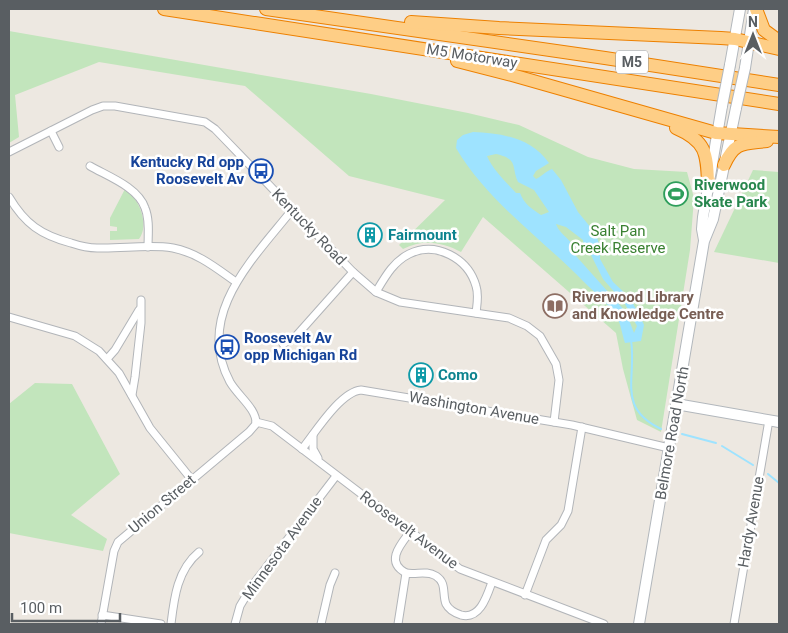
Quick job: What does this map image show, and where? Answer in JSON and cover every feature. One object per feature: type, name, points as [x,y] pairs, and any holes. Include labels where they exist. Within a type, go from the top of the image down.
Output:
[{"type":"highway","name":"M5 Motorway","points":[[164,9],[779,104]]},
{"type":"highway","name":"M5 Motorway","points":[[266,9],[779,85]]},
{"type":"highway","points":[[755,9],[764,30],[779,41]]},
{"type":"highway","points":[[312,15],[478,27],[735,39],[779,49]]},
{"type":"highway","points":[[350,37],[495,70],[716,133],[779,138]]},
{"type":"highway","points":[[626,108],[688,134],[701,144],[706,156],[708,183]]},
{"type":"highway","points":[[724,165],[730,151],[739,145],[779,138]]},
{"type":"main road","name":"Belmore Road North","points":[[704,241],[702,229],[708,183],[740,9]]},
{"type":"main road","name":"Belmore Road North","points":[[639,624],[704,241],[714,219],[755,9]]},
{"type":"main road","points":[[676,404],[774,421]]},
{"type":"street","name":"Kentucky Road","points":[[9,152],[97,108],[109,106],[200,120],[215,128],[292,210],[353,272],[376,292],[400,302],[509,318],[527,326],[540,336],[556,364],[559,380],[554,422]]},
{"type":"street","points":[[51,131],[59,147]]},
{"type":"street","points":[[90,166],[128,188],[144,203],[147,217],[148,247]]},
{"type":"street","points":[[9,197],[17,210],[32,226],[43,234],[91,248],[173,248],[191,253],[208,261],[236,282]]},
{"type":"street","points":[[256,422],[256,416],[229,379],[223,364],[220,347],[222,314],[236,282],[292,210]]},
{"type":"street","points":[[376,292],[393,266],[403,257],[418,251],[440,251],[455,257],[470,272],[478,292],[476,313]]},
{"type":"street","points":[[283,344],[296,336],[353,272]]},
{"type":"street","points":[[132,395],[141,323],[141,300]]},
{"type":"street","points":[[108,358],[140,310]]},
{"type":"street","points":[[9,317],[75,336],[108,358],[119,373],[150,428],[192,480]]},
{"type":"street","name":"Washington Avenue","points":[[302,449],[345,397],[361,390],[582,427],[669,448]]},
{"type":"street","name":"Hardy Avenue","points":[[734,624],[774,421]]},
{"type":"street","name":"Union Street","points":[[100,624],[114,551],[118,542],[249,432],[256,422]]},
{"type":"street","name":"Roosevelt Avenue","points":[[256,422],[272,426],[460,569],[604,624]]},
{"type":"street","points":[[525,595],[546,540],[561,525],[568,511],[582,427]]},
{"type":"street","points":[[313,435],[313,449],[321,463]]},
{"type":"street","name":"Minnesota Avenue","points":[[234,624],[240,606],[252,586],[336,476]]},
{"type":"street","points":[[410,532],[395,555],[399,568],[406,573],[426,572],[435,575],[443,584],[447,606],[454,612],[465,616],[476,613],[492,582]]},
{"type":"street","points":[[171,624],[176,593],[181,577],[188,562],[199,552]]},
{"type":"street","points":[[398,624],[406,573]]},
{"type":"street","points":[[321,624],[330,585],[335,574]]},
{"type":"street","points":[[102,615],[161,624]]},
{"type":"green space","name":"Salt Pan Creek Reserve","points":[[9,31],[371,94],[468,113],[519,125],[588,157],[634,169],[687,172],[694,198],[690,250],[661,432],[637,420],[623,369],[616,333],[483,217],[461,252],[447,246],[432,243],[418,244],[403,249],[399,245],[445,200],[349,176],[245,86],[99,62],[15,95],[19,137],[9,143]]},
{"type":"green space","points":[[753,170],[779,172],[779,263],[714,252]]},
{"type":"green space","points":[[125,189],[135,199],[141,212],[143,219],[142,233],[139,239],[110,240],[110,231],[117,231],[117,227],[110,226],[110,218]]},
{"type":"green space","points":[[35,383],[72,384],[120,474],[71,515],[107,539],[103,551],[9,533],[9,404]]},
{"type":"water","points":[[473,132],[515,138],[534,148],[549,163],[536,171],[533,176],[536,179],[552,169],[561,180],[578,212],[596,234],[600,247],[600,259],[613,282],[629,297],[639,314],[644,325],[641,341],[625,343],[617,317],[610,307],[515,218],[483,185],[456,148],[457,140],[463,135]],"holes":[[[496,154],[511,161],[518,182],[534,190],[549,212],[541,215],[534,211],[520,193],[516,193],[504,180],[487,156]],[[556,224],[566,227],[583,240],[584,247],[591,255],[603,279],[625,304],[637,326],[634,333],[626,312],[576,256],[574,247]]]},
{"type":"waterway","points":[[631,340],[631,391],[633,401],[638,411],[647,420],[661,429]]},
{"type":"waterway","points":[[682,434],[716,443]]},
{"type":"waterway","points":[[722,446],[753,465]]},
{"type":"waterway","points":[[768,474],[779,483]]},
{"type":"place","name":"Kentucky Rd opp Roosevelt Av","points":[[261,171]]},
{"type":"place","name":"Riverwood Skate Park","points":[[676,194]]},
{"type":"place","name":"Fairmount","points":[[370,235]]},
{"type":"place","name":"Riverwood Library and Knowledge Centre","points":[[555,306]]},
{"type":"place","name":"Roosevelt Av opp Michigan Rd","points":[[227,347]]},
{"type":"place","name":"Como","points":[[421,375]]}]
